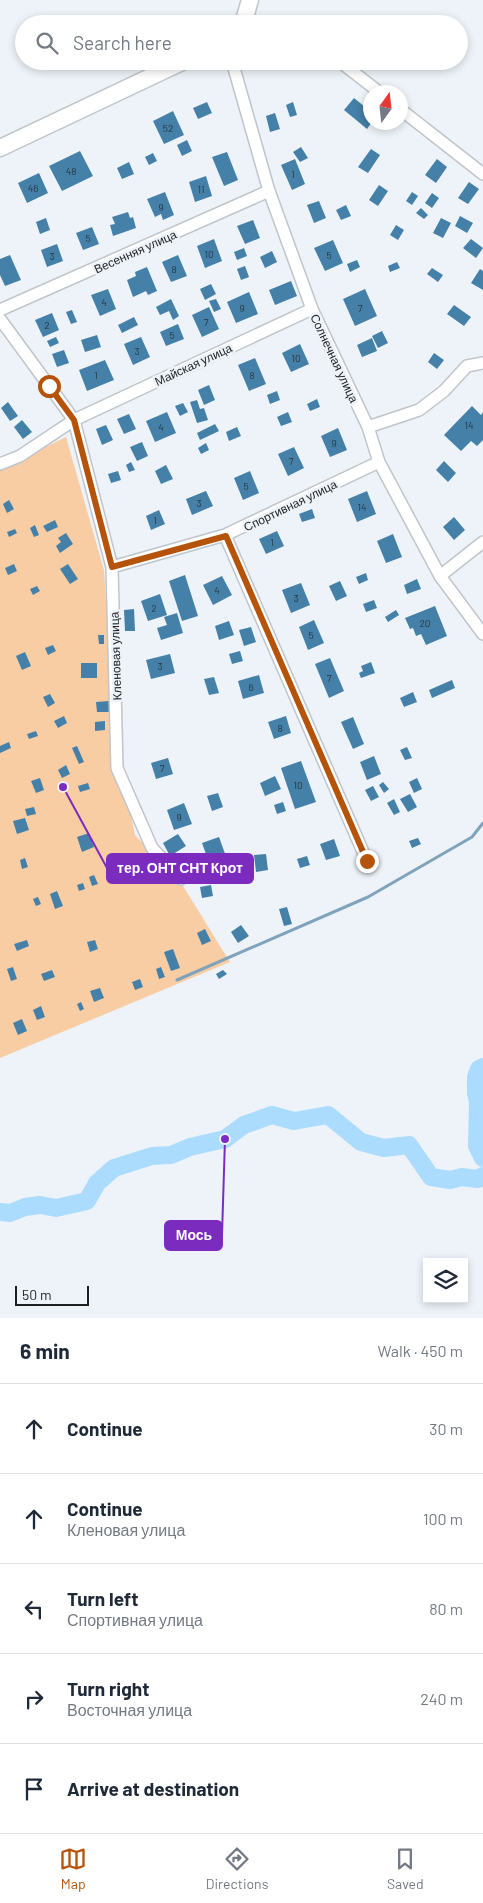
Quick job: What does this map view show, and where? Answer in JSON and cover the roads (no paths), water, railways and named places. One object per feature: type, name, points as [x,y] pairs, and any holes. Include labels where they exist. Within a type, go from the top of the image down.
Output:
[{"type":"street","points":[[246,15],[250,0]]},
{"type":"street","points":[[0,148],[165,70]]},
{"type":"street","name":"Солнечная улица","points":[[235,70],[269,192],[312,308],[368,427],[379,462],[440,576],[483,634]]},
{"type":"street","points":[[351,70],[370,85]]},
{"type":"street","points":[[408,116],[483,174]]},
{"type":"street","name":"Весенняя улица","points":[[0,310],[269,192]]},
{"type":"street","name":"Майская улица","points":[[0,464],[20,456],[74,420],[312,308]]},
{"type":"street","points":[[0,319],[74,420]]},
{"type":"street","points":[[368,427],[419,410],[444,391],[467,366],[483,363]]},
{"type":"street","name":"Кленовая улица","points":[[74,420],[112,567],[117,768],[152,848],[181,879]]},
{"type":"street","name":"Спортивная улица","points":[[112,567],[226,536],[379,462]]},
{"type":"street","points":[[226,536],[367,861]]},
{"type":"street","points":[[440,576],[483,542]]},
{"type":"waterway","points":[[177,980],[368,897],[472,837],[483,823]]},
{"type":"waterway","points":[[483,1067],[479,1069],[476,1077],[478,1102],[477,1146],[483,1158]]},
{"type":"waterway","points":[[0,1212],[10,1213],[25,1207],[40,1205],[56,1208],[87,1201],[97,1183],[114,1168],[152,1156],[171,1155],[190,1147],[225,1139],[244,1125],[272,1115],[294,1121],[328,1115],[361,1142],[384,1148],[409,1145],[431,1177],[450,1180],[462,1177],[478,1179],[483,1176]]},
{"type":"place","name":"тер. ОНТ СНТ Крот","points":[[63,787]]},
{"type":"place","name":"Мось","points":[[225,1139]]}]
